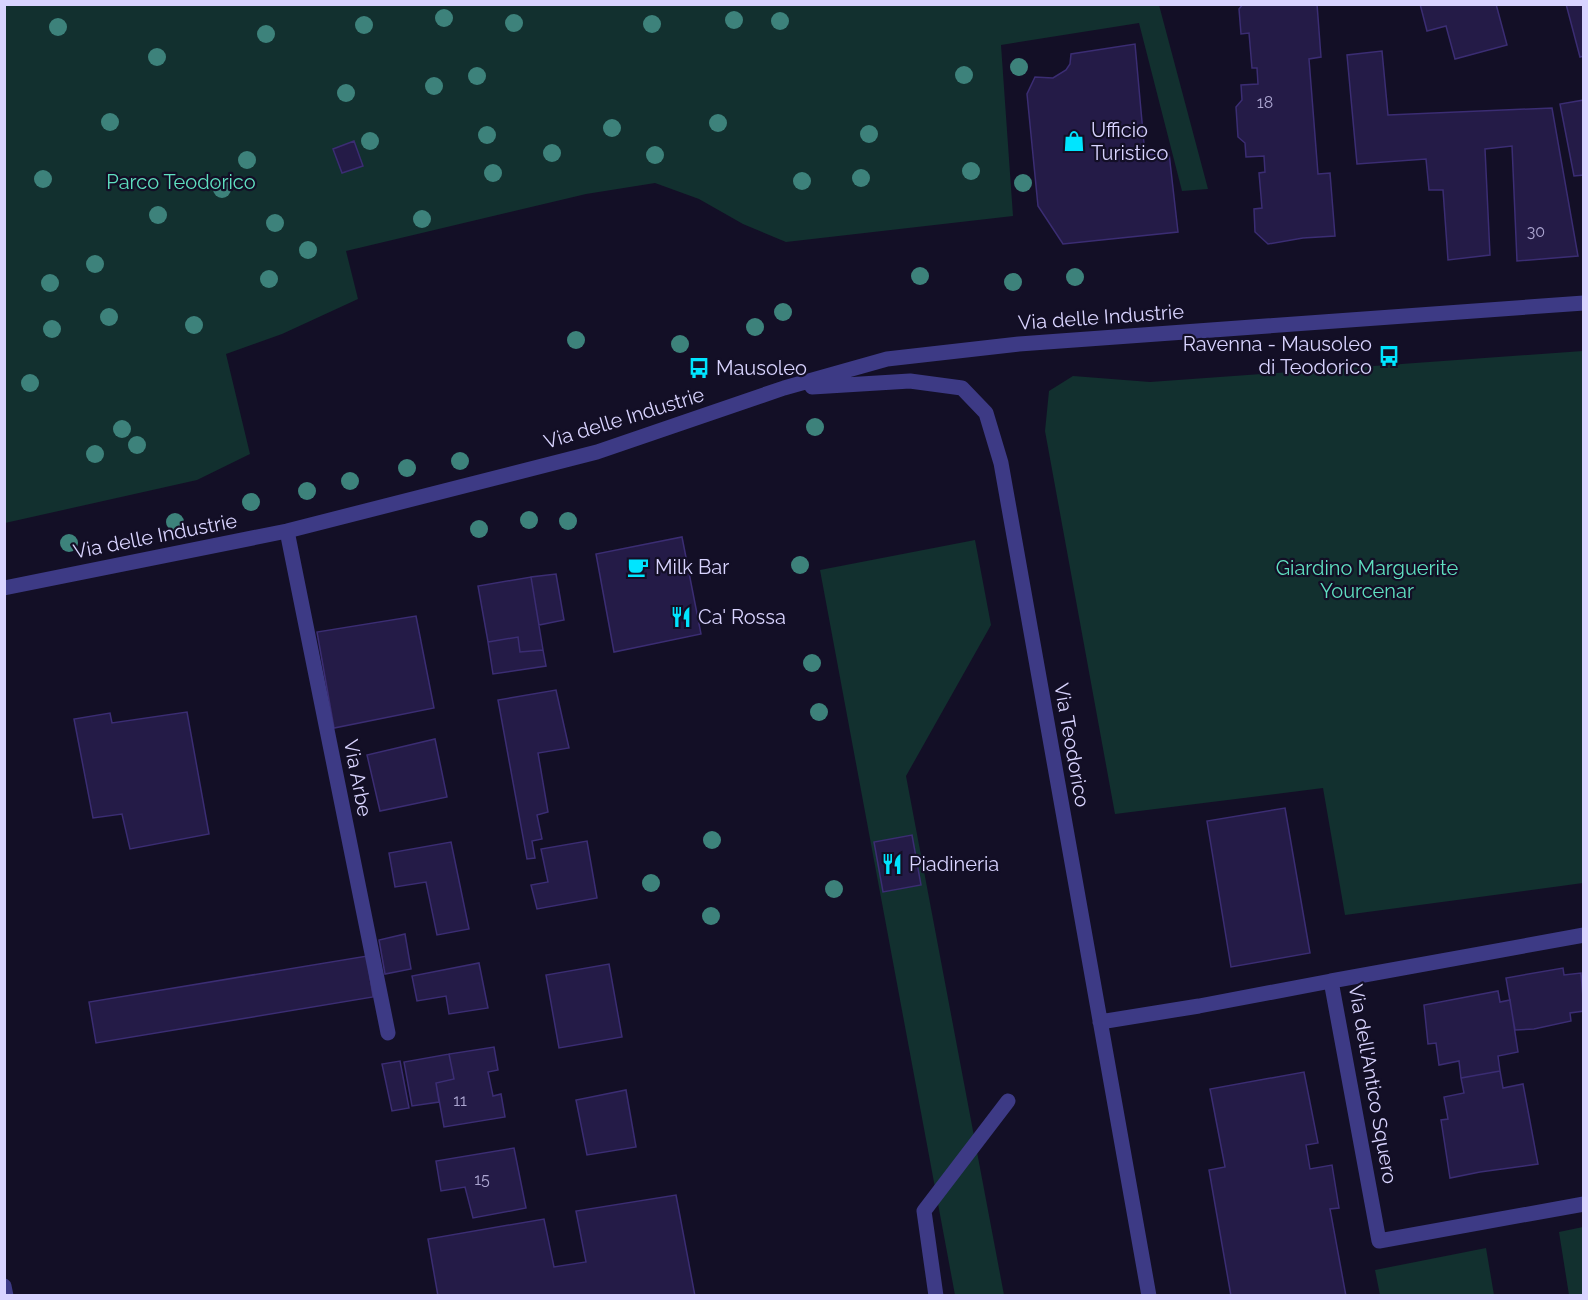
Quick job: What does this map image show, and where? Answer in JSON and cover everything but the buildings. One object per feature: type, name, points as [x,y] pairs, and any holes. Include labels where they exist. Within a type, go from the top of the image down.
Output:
[{"type":"street","name":"Via delle Industrie","points":[[4,588],[287,531],[597,452],[784,388],[887,359],[1019,344],[1584,303]]},
{"type":"street","name":"Via Teodorico","points":[[784,388],[910,381],[963,388],[986,413],[1001,463],[1149,1296]]},
{"type":"street","name":"Via Arbe","points":[[287,531],[388,1033]]},
{"type":"street","name":"Via dell'Antico Squero","points":[[1584,934],[1331,981],[1379,1241],[1584,1204]]},
{"type":"street","points":[[1100,1022],[1331,981]]},
{"type":"street","points":[[936,1296],[924,1211],[1008,1101]]},
{"type":"street","points":[[4,1286],[6,1296]]},
{"type":"green space","name":"Parco Teodorico","points":[[4,5],[1159,5],[1208,189],[1182,191],[1139,23],[1001,45],[1013,216],[786,242],[743,224],[699,199],[655,183],[586,194],[346,251],[358,299],[282,334],[226,354],[250,454],[197,480],[5,523]]},
{"type":"green space","name":"Giardino Marguerite Yourcenar","points":[[1583,351],[1583,883],[1345,915],[1323,788],[1115,814],[1045,431],[1049,391],[1073,376],[1150,382]]},
{"type":"green space","points":[[975,540],[991,625],[906,776],[1004,1295],[955,1295],[820,570]]},
{"type":"green space","points":[[1583,1227],[1583,1295],[1569,1295],[1559,1232]]},
{"type":"green space","points":[[1486,1248],[1494,1295],[1380,1295],[1375,1270]]},
{"type":"place","name":"Ufficio Turistico","points":[[1074,141]]},
{"type":"place","name":"Ravenna - Mausoleo di Teodorico","points":[[1389,356]]},
{"type":"place","name":"Mausoleo","points":[[699,368]]},
{"type":"place","name":"Milk Bar","points":[[638,567]]},
{"type":"place","name":"Ca' Rossa","points":[[681,617]]},
{"type":"place","name":"Piadineria","points":[[892,864]]}]
